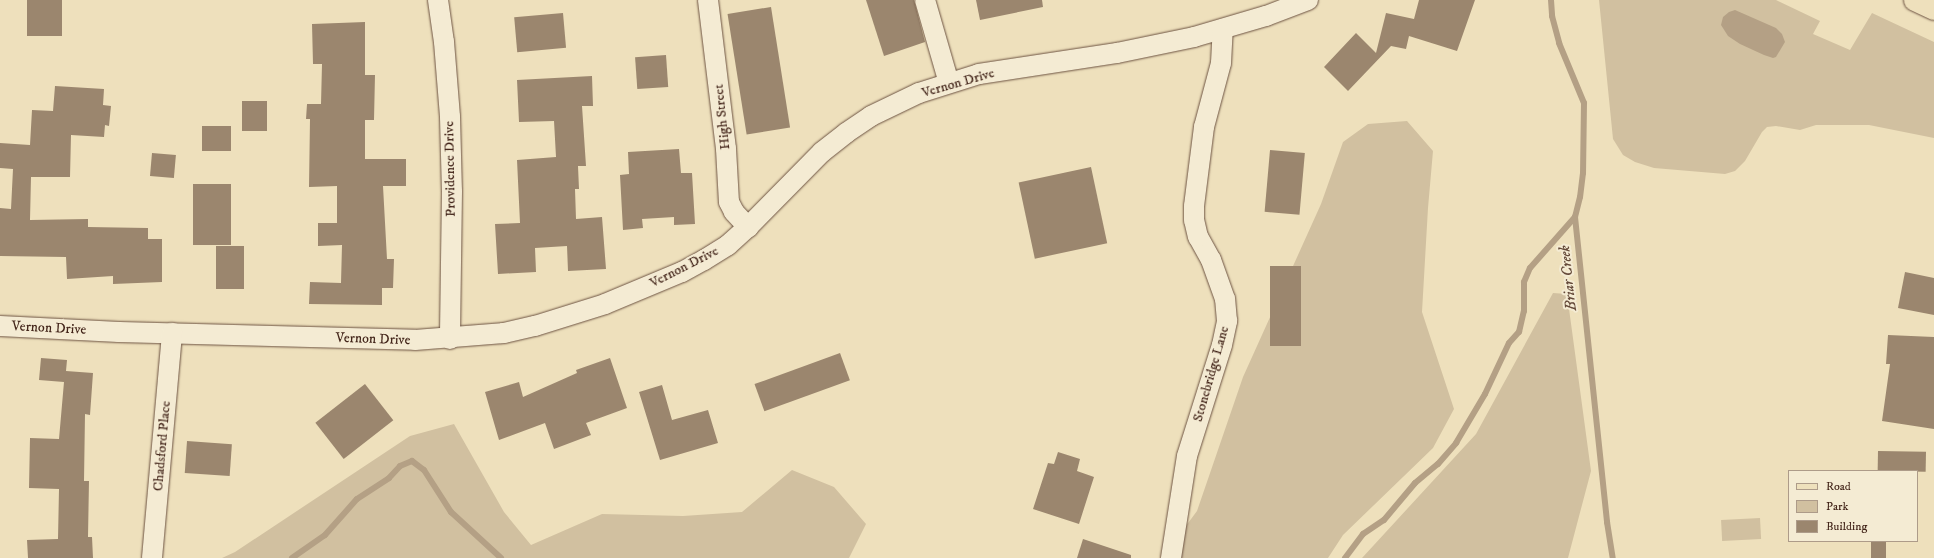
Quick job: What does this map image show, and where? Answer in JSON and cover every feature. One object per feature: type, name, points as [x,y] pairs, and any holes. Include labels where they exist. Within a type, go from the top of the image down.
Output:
[{"type":"main road","points":[[1915,0],[1934,9]]},
{"type":"street","name":"Providence Drive","points":[[438,0],[444,42],[450,119],[452,191],[450,339]]},
{"type":"street","name":"High Street","points":[[708,0],[726,149],[728,197],[734,212],[748,227]]},
{"type":"street","points":[[925,0],[949,83]]},
{"type":"street","name":"Vernon Drive","points":[[0,326],[415,340],[450,339],[504,333],[535,326],[605,304],[682,272],[704,260],[728,245],[748,227],[822,152],[846,132],[871,116],[919,93],[979,74],[1010,68],[1117,53],[1223,30],[1273,14],[1308,0]]},
{"type":"street","name":"Stonebridge Lane","points":[[1171,558],[1187,456],[1222,345],[1227,321],[1225,299],[1211,260],[1198,238],[1194,220],[1194,206],[1204,127],[1221,63],[1223,30]]},
{"type":"street","name":"Chadsford Place","points":[[152,558],[172,333]]},
{"type":"green space","points":[[1599,0],[1776,0],[1820,21],[1813,34],[1850,50],[1872,13],[1934,42],[1934,138],[1869,125],[1816,125],[1800,130],[1776,126],[1767,127],[1762,132],[1745,161],[1735,171],[1725,174],[1654,168],[1635,162],[1623,155],[1613,139]]},
{"type":"green space","points":[[1407,121],[1433,151],[1422,312],[1454,409],[1433,448],[1343,535],[1328,558],[1162,558],[1197,511],[1243,377],[1321,204],[1343,142],[1368,124]]},
{"type":"green space","points":[[1553,293],[1567,294],[1591,471],[1568,558],[1362,558],[1476,434]]},
{"type":"green space","points":[[454,424],[504,512],[531,545],[602,514],[683,516],[742,512],[792,470],[834,487],[866,524],[849,558],[222,558],[235,552],[410,436]]},
{"type":"green space","points":[[1760,518],[1761,539],[1722,541],[1721,520]]},
{"type":"shaded area","points":[[1735,10],[1776,28],[1782,34],[1785,42],[1776,57],[1773,58],[1764,55],[1740,44],[1728,36],[1721,25],[1723,17],[1729,12]]},
{"type":"building","points":[[27,0],[62,0],[62,36],[27,36]]},
{"type":"building","points":[[866,0],[914,0],[925,42],[884,56]]},
{"type":"building","points":[[976,0],[1042,0],[1043,7],[980,20]]},
{"type":"building","points":[[1419,0],[1475,0],[1457,51],[1409,36],[1406,49],[1391,46],[1348,91],[1324,67],[1356,33],[1376,53],[1386,13],[1414,19]]},
{"type":"building","points":[[771,7],[790,127],[747,134],[728,14]]},
{"type":"building","points":[[563,13],[566,48],[517,52],[514,17]]},
{"type":"building","points":[[365,22],[365,75],[375,75],[374,120],[365,120],[365,159],[406,159],[406,186],[383,186],[387,259],[394,259],[393,288],[382,288],[382,305],[309,304],[310,282],[341,283],[342,245],[318,246],[318,223],[337,223],[337,186],[309,187],[310,119],[306,119],[307,104],[321,104],[322,64],[313,64],[312,24]]},
{"type":"building","points":[[666,55],[668,87],[637,89],[635,57]]},
{"type":"building","points":[[592,76],[593,106],[582,106],[586,166],[578,166],[579,189],[575,189],[576,219],[602,217],[606,269],[568,271],[567,246],[535,248],[536,272],[498,274],[495,224],[520,223],[517,160],[556,157],[554,121],[519,122],[517,80]]},
{"type":"building","points":[[55,86],[104,89],[103,105],[111,106],[109,126],[105,125],[104,137],[71,135],[70,177],[31,177],[30,220],[88,219],[88,227],[148,228],[148,239],[162,239],[162,282],[113,284],[113,276],[67,279],[66,257],[0,256],[0,208],[11,209],[13,169],[0,168],[0,143],[30,145],[32,110],[53,111]]},
{"type":"building","points":[[242,101],[267,101],[267,131],[242,131]]},
{"type":"building","points":[[202,126],[231,126],[231,151],[202,151]]},
{"type":"building","points":[[679,149],[681,173],[692,173],[695,224],[674,225],[674,217],[642,219],[643,228],[623,230],[620,175],[629,174],[628,152]]},
{"type":"building","points":[[1270,150],[1305,153],[1299,215],[1265,212]]},
{"type":"building","points":[[152,153],[176,155],[174,178],[150,176]]},
{"type":"building","points":[[1091,167],[1107,243],[1035,259],[1019,182]]},
{"type":"building","points":[[193,184],[231,184],[231,245],[193,245]]},
{"type":"building","points":[[216,246],[244,246],[244,289],[216,289]]},
{"type":"building","points":[[1270,266],[1301,266],[1301,346],[1270,346]]},
{"type":"building","points":[[1905,272],[1934,278],[1934,315],[1898,308]]},
{"type":"building","points":[[1888,335],[1934,337],[1934,429],[1882,421],[1890,364],[1886,364]]},
{"type":"building","points":[[840,353],[850,380],[764,411],[754,384]]},
{"type":"building","points":[[41,358],[67,360],[66,371],[93,373],[90,415],[85,414],[84,481],[89,481],[88,537],[92,537],[93,558],[28,558],[27,540],[58,539],[59,489],[29,488],[30,438],[59,439],[64,382],[39,380]]},
{"type":"building","points":[[610,358],[627,408],[586,423],[591,435],[554,449],[545,423],[499,440],[485,392],[519,382],[523,397],[577,373],[576,370]]},
{"type":"building","points":[[365,384],[393,420],[344,459],[315,423]]},
{"type":"building","points":[[662,385],[672,420],[708,410],[718,443],[660,460],[639,392]]},
{"type":"building","points":[[187,441],[232,444],[230,476],[185,473]]},
{"type":"building","points":[[1878,451],[1926,452],[1926,472],[1918,472],[1918,470],[1878,470]]},
{"type":"building","points":[[1058,452],[1080,459],[1077,471],[1094,477],[1079,524],[1033,509],[1048,463],[1054,464]]},
{"type":"building","points":[[1083,539],[1131,555],[1131,558],[1077,558]]},
{"type":"building","points":[[1871,542],[1886,542],[1886,558],[1871,558]]},
{"type":"waterway","name":"Briar Creek","points":[[1551,0],[1552,16],[1559,43],[1584,103],[1583,173],[1580,197],[1575,217],[1607,522],[1613,558]]},
{"type":"waterway","points":[[1345,558],[1363,534],[1384,520],[1415,483],[1438,464],[1456,443],[1485,394],[1509,343],[1519,332],[1524,311],[1524,282],[1530,268],[1575,217]]},
{"type":"waterway","points":[[292,558],[325,535],[357,499],[389,478],[400,466],[412,461],[424,470],[451,512],[501,558]]}]
